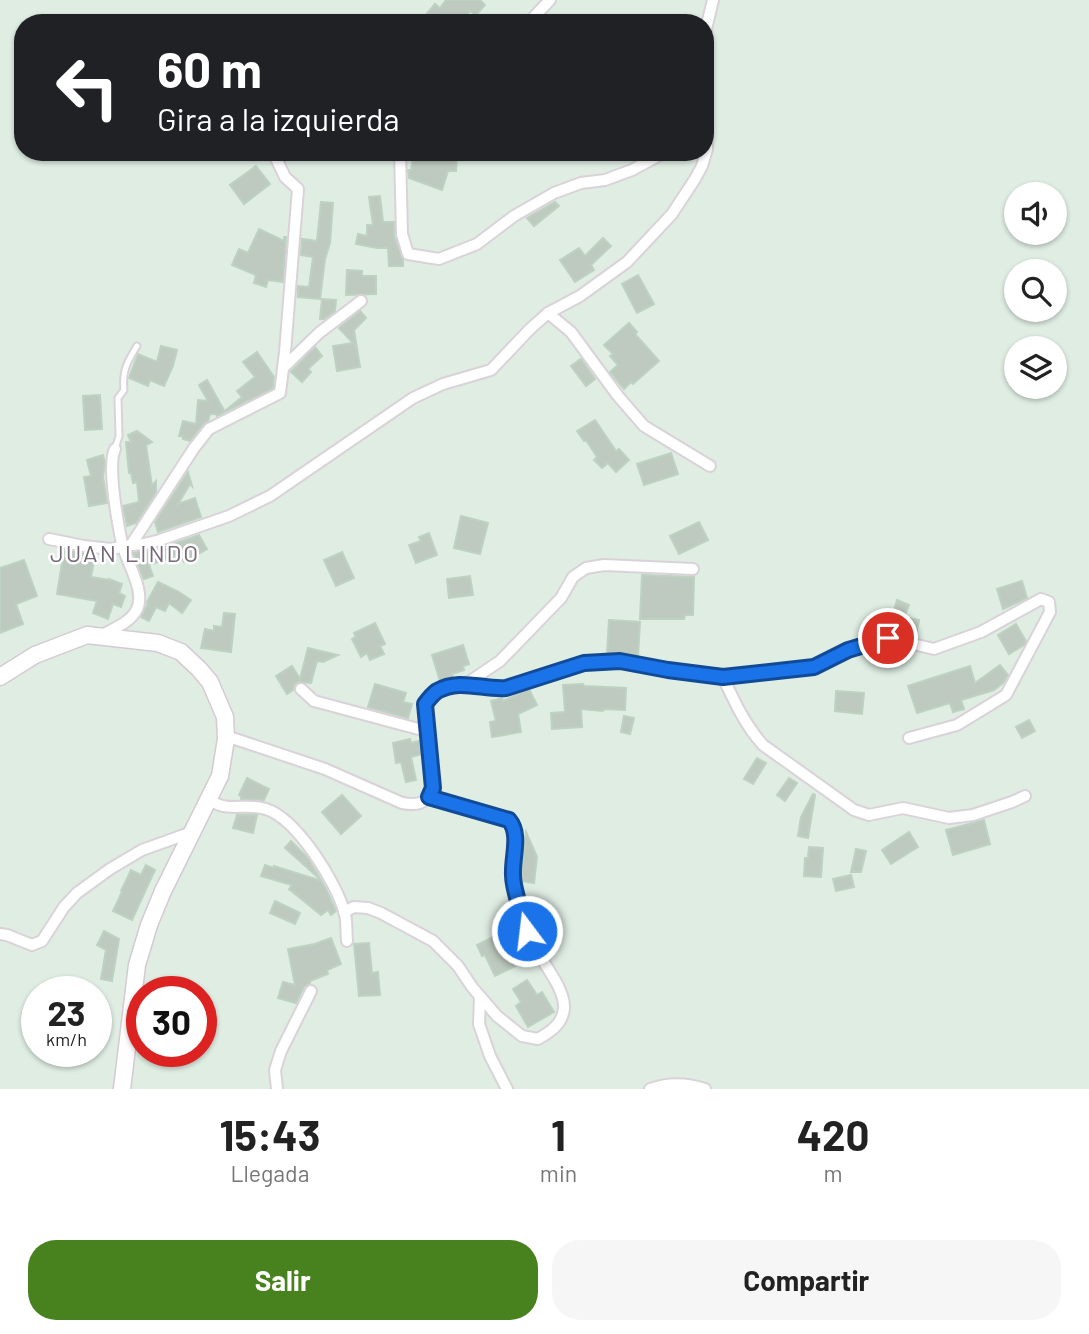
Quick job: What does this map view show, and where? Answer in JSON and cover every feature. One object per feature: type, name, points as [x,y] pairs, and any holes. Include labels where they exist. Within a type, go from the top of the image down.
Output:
[{"type":"main road","points":[[0,677],[35,655],[87,635],[158,643],[181,652],[199,668],[210,682],[225,717],[226,739],[220,776],[149,925],[137,965],[122,1089]]},
{"type":"street","points":[[537,14],[550,0]]},
{"type":"street","points":[[127,545],[209,429],[280,393],[298,189],[285,177],[278,161]]},
{"type":"street","points":[[400,161],[402,234],[408,254],[439,259],[477,244],[514,216],[554,193],[581,183],[605,180],[648,161]]},
{"type":"street","points":[[49,539],[84,547],[111,548],[144,544],[229,516],[270,496],[413,398],[443,384],[491,369],[548,313],[580,296],[627,262],[673,214],[703,161]]},
{"type":"street","points":[[283,368],[361,300]]},
{"type":"street","points":[[548,313],[571,332],[643,426],[710,466]]},
{"type":"street","points":[[100,636],[128,620],[137,610],[141,599],[111,471],[111,456],[115,449]]},
{"type":"street","points":[[467,684],[500,661],[561,598],[573,577],[586,568],[604,565],[693,569]]},
{"type":"street","points":[[226,736],[325,769],[402,803],[421,803],[429,797],[433,788],[425,704],[437,692],[456,685],[506,688],[584,663],[620,661],[723,677],[814,667],[848,650],[888,638],[934,649],[982,632],[1041,599],[1049,602],[1050,612],[1006,695],[957,725],[909,738]]},
{"type":"street","points":[[723,677],[752,733],[763,745],[854,810],[869,815],[903,808],[949,818],[973,815],[1025,796]]},
{"type":"street","points":[[301,689],[314,701],[426,731]]},
{"type":"street","points":[[344,912],[354,907],[368,908],[424,936],[458,966],[497,1016],[522,1036],[537,1039],[551,1031],[561,1020],[564,1006],[557,983],[527,931],[513,878],[516,833],[514,825],[509,820],[429,797]]},
{"type":"street","points":[[208,800],[224,806],[246,805],[263,808],[276,813],[289,823],[323,867],[344,912],[347,941]]},
{"type":"street","points":[[0,934],[32,945],[42,941],[64,907],[110,869],[142,850],[192,832]]},
{"type":"street","points":[[277,1089],[275,1070],[311,991]]},
{"type":"street","points":[[480,997],[479,1024],[490,1056],[507,1089]]},
{"type":"street","points":[[650,1089],[661,1085],[689,1083],[705,1089]]},
{"type":"lane","points":[[115,449],[118,436],[118,398],[124,390],[126,366],[137,346]]},
{"type":"building","points":[[446,0],[480,0],[485,5],[477,14],[470,11],[468,14],[427,14],[435,4],[440,8]]},
{"type":"building","points":[[412,161],[457,161],[456,171],[448,171],[442,190],[409,178],[408,170],[411,170]]},
{"type":"building","points":[[256,166],[270,184],[244,204],[230,185]]},
{"type":"building","points":[[380,196],[383,222],[394,222],[394,236],[403,266],[389,266],[388,248],[356,244],[358,234],[367,236],[367,225],[373,225],[369,197]]},
{"type":"building","points":[[321,202],[333,203],[330,243],[325,259],[320,299],[298,297],[298,286],[309,287],[313,257],[301,255],[302,239],[317,241]]},
{"type":"building","points":[[555,202],[559,206],[534,226],[527,218]]},
{"type":"building","points":[[259,229],[284,241],[286,237],[283,282],[268,280],[266,287],[254,283],[256,275],[232,265],[239,249],[248,253]]},
{"type":"building","points":[[603,238],[611,246],[591,265],[594,270],[575,282],[560,260],[579,248],[585,256]]},
{"type":"building","points":[[347,270],[362,271],[362,276],[376,276],[376,294],[346,295]]},
{"type":"building","points":[[638,275],[654,304],[637,313],[622,284]]},
{"type":"building","points":[[322,299],[336,300],[335,311],[320,319]]},
{"type":"building","points":[[360,311],[366,318],[354,330],[360,367],[337,371],[333,346],[353,343],[339,328]]},
{"type":"building","points":[[629,323],[637,332],[635,334],[659,361],[624,389],[610,372],[618,365],[610,356],[613,354],[604,345]]},
{"type":"building","points":[[161,346],[177,350],[164,386],[150,380],[148,386],[129,378],[138,354],[157,362]]},
{"type":"building","points":[[315,347],[322,356],[308,369],[311,372],[302,382],[291,372]]},
{"type":"building","points":[[257,352],[274,377],[273,388],[227,411],[242,397],[237,391],[255,377],[243,362]]},
{"type":"building","points":[[581,359],[595,379],[586,386],[571,366]]},
{"type":"building","points":[[207,380],[225,412],[217,416],[210,414],[208,421],[190,441],[183,439],[179,436],[183,421],[196,424],[198,400],[208,401],[199,385]]},
{"type":"building","points":[[100,395],[102,429],[85,430],[83,396]]},
{"type":"building","points":[[595,420],[616,451],[619,449],[629,460],[616,472],[608,463],[602,468],[594,460],[597,457],[577,431]]},
{"type":"building","points":[[137,431],[152,442],[146,445],[152,486],[156,481],[156,492],[136,523],[127,526],[123,506],[139,502],[137,482],[133,483],[129,473],[126,442],[131,442],[128,435]]},
{"type":"building","points":[[671,453],[678,474],[644,485],[637,464]]},
{"type":"building","points":[[103,455],[107,503],[89,506],[84,477],[91,476],[87,460]]},
{"type":"building","points":[[188,472],[192,486],[190,484],[178,504],[195,498],[201,517],[158,532],[155,522]]},
{"type":"building","points":[[461,516],[488,523],[480,554],[454,548]]},
{"type":"building","points":[[699,522],[708,540],[679,554],[670,536]]},
{"type":"building","points":[[429,533],[437,555],[416,563],[409,545],[421,541],[419,537]]},
{"type":"building","points":[[199,535],[207,549],[184,562],[180,555],[149,565],[153,576],[144,579],[133,553],[162,548]]},
{"type":"building","points":[[64,550],[95,555],[91,577],[122,584],[119,593],[125,596],[121,607],[113,604],[108,619],[93,613],[97,601],[57,594]]},
{"type":"building","points":[[342,552],[354,578],[336,586],[324,560]]},
{"type":"building","points":[[24,560],[37,596],[16,604],[23,624],[0,633],[0,568]]},
{"type":"building","points":[[642,575],[694,577],[693,615],[685,615],[684,619],[640,619]]},
{"type":"building","points":[[470,576],[473,595],[449,598],[447,579]]},
{"type":"building","points":[[1022,581],[1027,598],[1003,609],[997,589]]},
{"type":"building","points":[[158,582],[191,600],[182,613],[169,603],[165,611],[156,607],[149,621],[141,617],[147,605],[149,606],[147,602]]},
{"type":"building","points":[[897,600],[909,605],[904,617],[919,620],[917,631],[905,629],[904,634],[893,631]]},
{"type":"building","points":[[224,613],[235,614],[231,652],[201,648],[205,629],[214,631],[214,626],[222,627]]},
{"type":"building","points":[[609,620],[640,622],[638,656],[607,654]]},
{"type":"building","points":[[375,623],[385,644],[380,646],[384,654],[370,660],[367,653],[361,657],[352,639],[356,637],[354,633]]},
{"type":"building","points":[[1016,624],[1026,641],[1009,654],[998,635]]},
{"type":"building","points":[[463,645],[469,664],[463,666],[464,670],[452,674],[453,678],[440,681],[432,655]]},
{"type":"building","points":[[308,648],[338,655],[323,662],[317,661],[311,683],[298,682],[287,694],[276,676],[292,666],[300,679]]},
{"type":"building","points":[[1000,665],[1008,675],[1003,683],[994,690],[961,700],[964,709],[953,712],[950,703],[917,713],[908,686],[970,666],[975,683]]},
{"type":"building","points":[[375,684],[406,693],[403,702],[412,704],[408,718],[368,707]]},
{"type":"building","points":[[563,685],[626,688],[625,710],[581,709],[582,727],[552,729],[551,713],[565,712]]},
{"type":"building","points":[[529,689],[537,705],[518,714],[521,732],[492,737],[490,722],[496,721],[491,701],[502,698],[503,701]]},
{"type":"building","points":[[836,691],[864,693],[862,714],[835,711]]},
{"type":"building","points":[[624,716],[634,718],[630,734],[621,732]]},
{"type":"building","points":[[1029,720],[1035,731],[1022,738],[1016,727]]},
{"type":"building","points":[[410,739],[411,743],[419,741],[422,754],[411,757],[416,780],[406,782],[401,762],[396,763],[393,743]]},
{"type":"building","points":[[757,758],[766,763],[753,784],[744,779]]},
{"type":"building","points":[[247,778],[269,789],[264,800],[241,799],[239,795]]},
{"type":"building","points":[[789,778],[797,783],[785,801],[777,795]]},
{"type":"building","points":[[813,794],[815,795],[808,838],[798,836],[801,817]]},
{"type":"building","points":[[342,795],[361,816],[341,834],[322,812]]},
{"type":"building","points":[[237,815],[257,815],[253,833],[233,828]]},
{"type":"building","points":[[984,820],[990,844],[953,855],[946,830]]},
{"type":"building","points":[[526,832],[537,857],[534,883],[521,881]]},
{"type":"building","points":[[909,832],[918,847],[891,864],[882,850]]},
{"type":"building","points":[[291,841],[308,858],[321,880],[285,848]]},
{"type":"building","points":[[809,847],[823,848],[821,877],[804,876]]},
{"type":"building","points":[[856,849],[866,851],[861,872],[851,872]]},
{"type":"building","points":[[146,865],[155,870],[132,920],[113,911],[131,870],[141,875]]},
{"type":"building","points":[[265,865],[321,881],[336,911],[331,915],[328,910],[321,915],[289,889],[292,885],[261,876]]},
{"type":"building","points":[[851,875],[854,887],[836,891],[833,879]]},
{"type":"building","points":[[275,901],[300,913],[295,924],[270,913]]},
{"type":"building","points":[[104,931],[119,939],[112,981],[112,976],[102,976],[106,950],[97,945]]},
{"type":"building","points":[[495,936],[499,945],[506,941],[509,946],[519,942],[528,960],[495,976],[477,945]]},
{"type":"building","points":[[331,938],[341,964],[327,970],[328,974],[310,981],[296,1003],[278,998],[283,982],[295,985],[288,949]]},
{"type":"building","points":[[369,943],[372,973],[378,972],[380,995],[359,996],[354,944]]},
{"type":"building","points":[[527,980],[537,995],[542,992],[554,1012],[528,1027],[516,1006],[521,1002],[513,989]]},
{"type":"district","name":"JUAN LINDO","points":[[125,554]]},
{"type":"route","points":[[527,931],[513,878],[516,833],[514,825],[509,820],[429,797],[433,788],[425,704],[437,692],[467,684],[494,689],[506,688],[584,663],[620,661],[723,677],[775,672],[814,667],[848,650],[888,638]]}]
